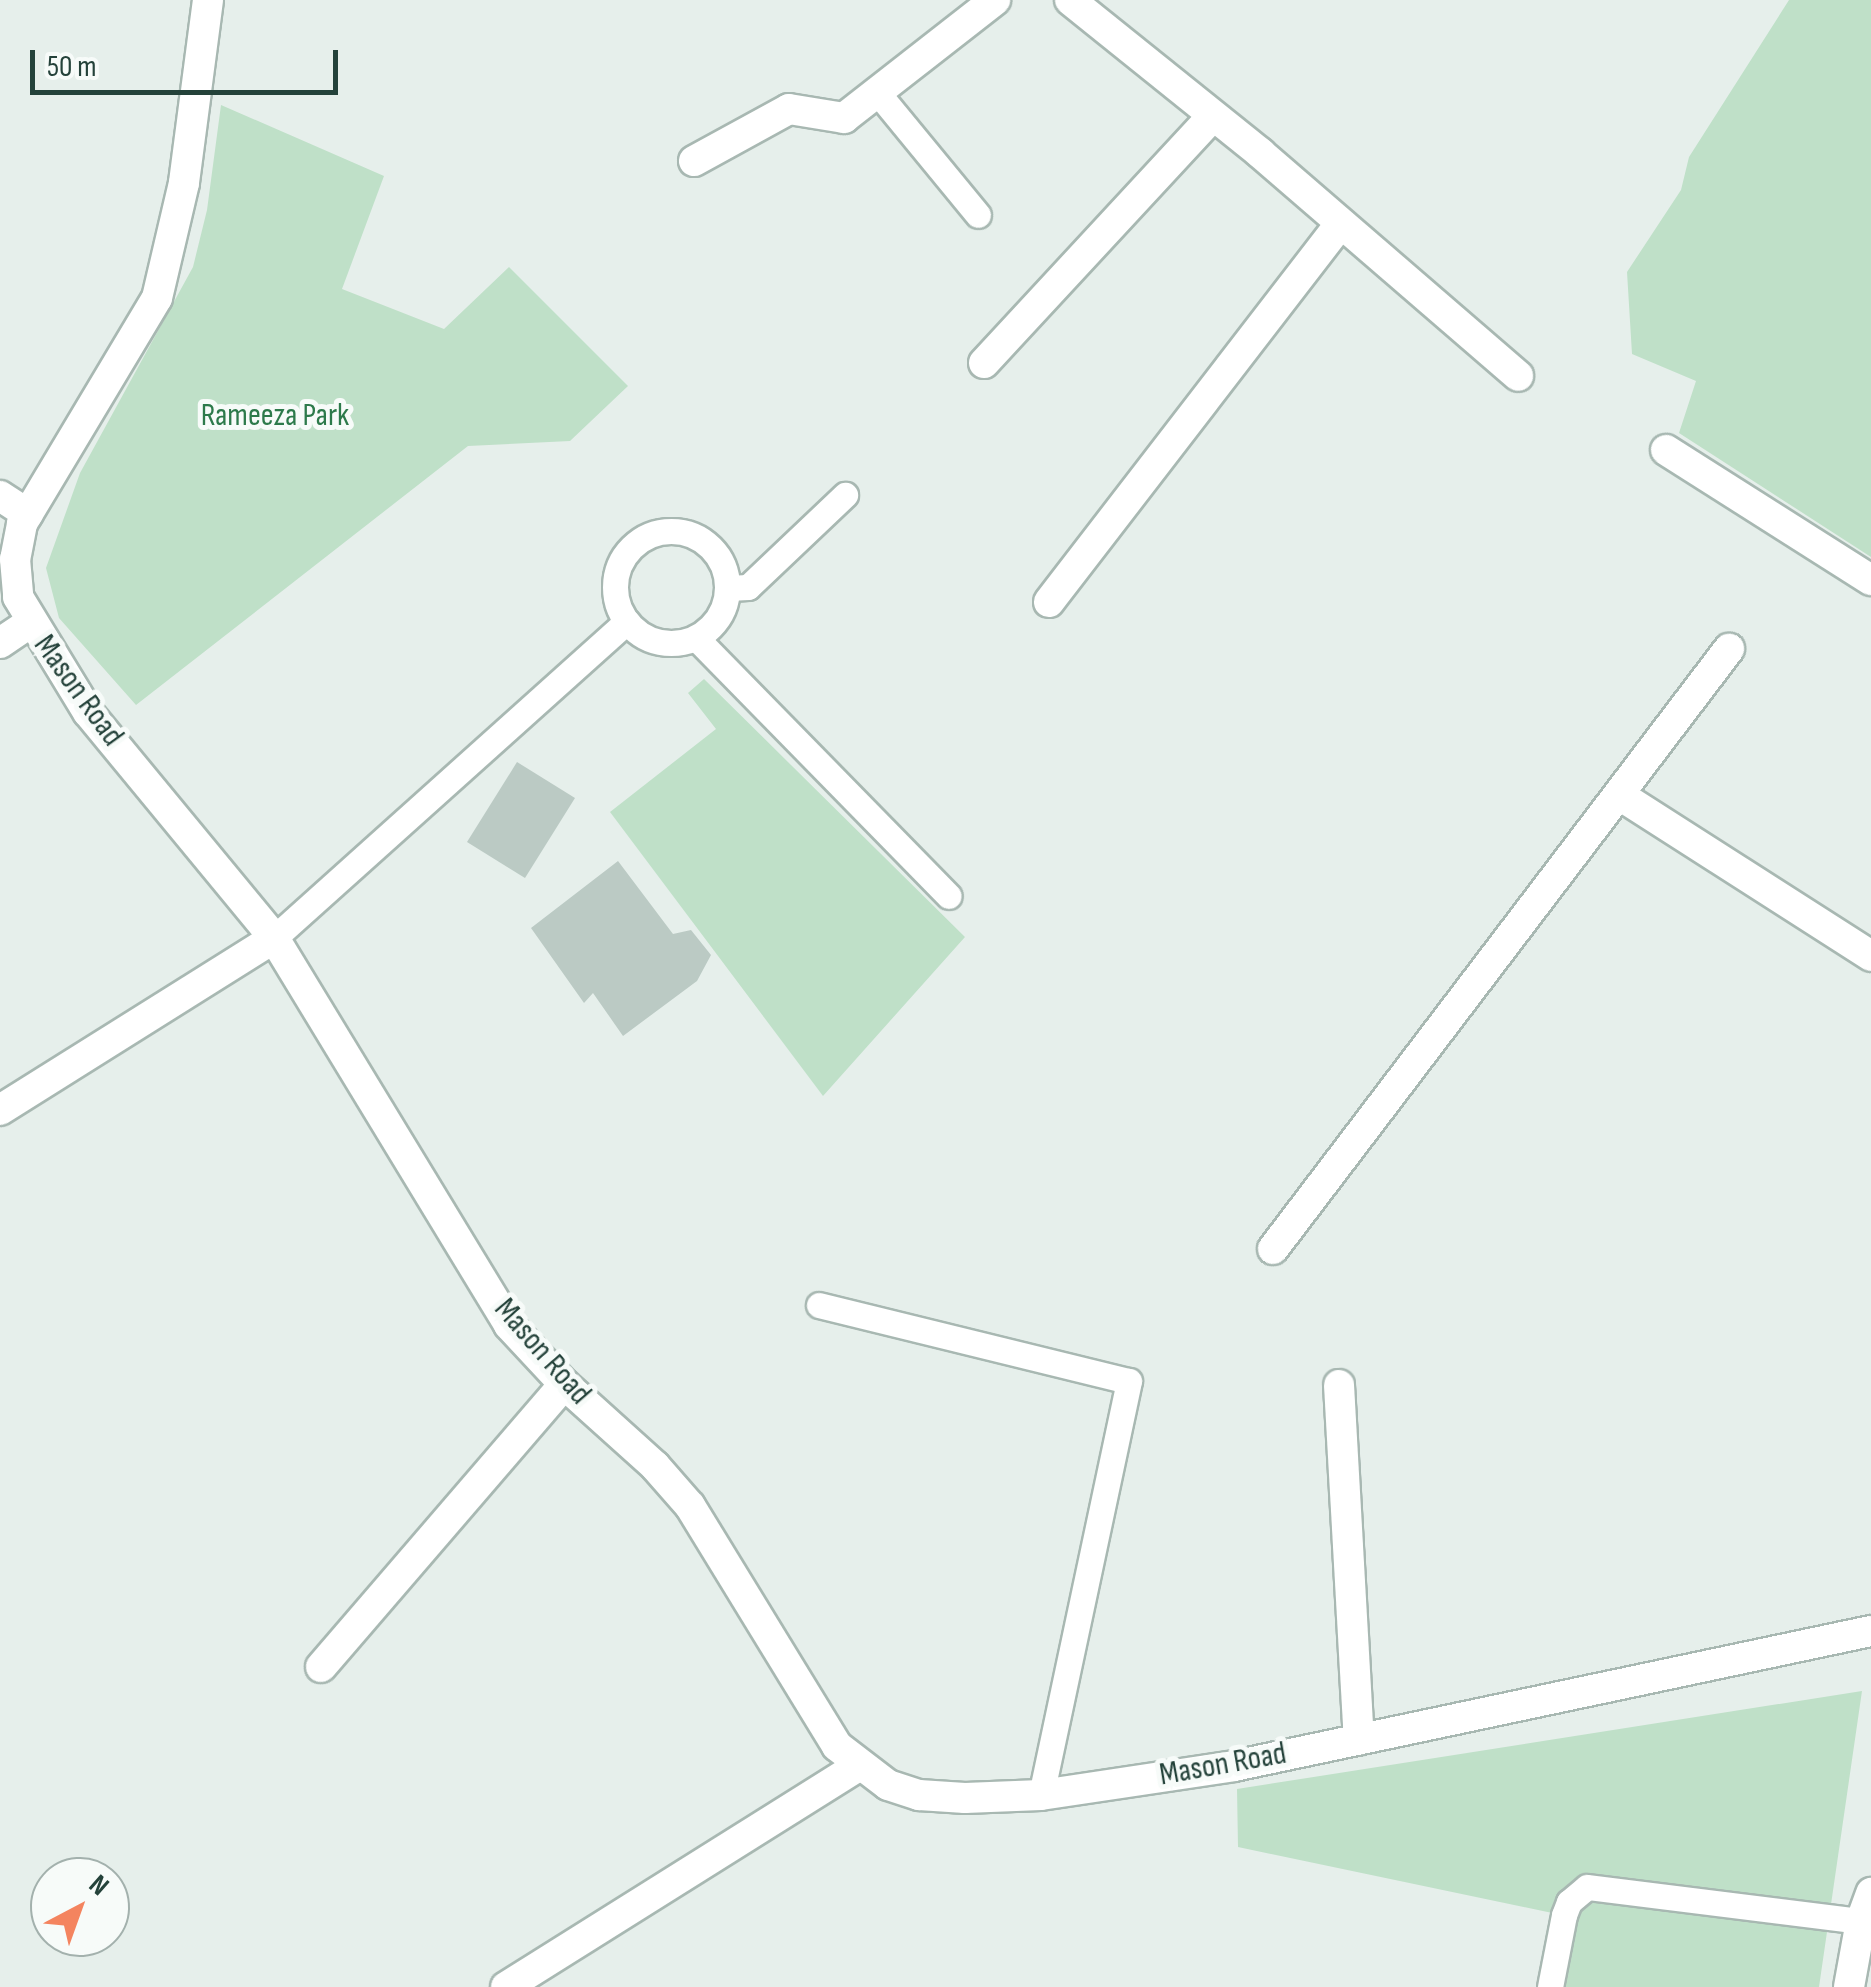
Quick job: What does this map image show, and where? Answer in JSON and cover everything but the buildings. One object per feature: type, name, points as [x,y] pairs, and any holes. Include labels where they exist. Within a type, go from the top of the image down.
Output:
[{"type":"street","name":"Mason Road","points":[[208,0],[184,183],[156,298],[28,514],[15,559],[18,598],[88,712],[274,938],[509,1325],[564,1384],[655,1466],[690,1506],[837,1746],[858,1766],[888,1785],[919,1794],[965,1798],[1041,1795],[1234,1766],[1871,1632]]},
{"type":"street","points":[[694,161],[789,109],[844,118],[995,0]]},
{"type":"street","points":[[1070,0],[1213,116],[1518,376]]},
{"type":"street","points":[[984,362],[1213,116]]},
{"type":"street","points":[[1049,602],[1340,223]]},
{"type":"street","points":[[1666,450],[1871,580]]},
{"type":"street","points":[[0,496],[28,514]]},
{"type":"street","points":[[0,643],[30,623]]},
{"type":"street","points":[[1273,1249],[1729,649]]},
{"type":"street","points":[[1621,796],[1871,956]]},
{"type":"street","points":[[0,1110],[274,938]]},
{"type":"street","points":[[321,1667],[564,1384]]},
{"type":"street","points":[[1340,1386],[1360,1739]]},
{"type":"street","points":[[506,1987],[858,1766]]},
{"type":"street","points":[[1858,1969],[1866,1907]]},
{"type":"lane","points":[[877,92],[978,215]]},
{"type":"lane","points":[[728,588],[746,589],[845,495]]},
{"type":"lane","points":[[672,530],[696,536],[716,552],[728,588],[722,612],[696,638],[658,642],[626,622],[616,598],[616,573],[627,551],[647,536],[672,530]]},
{"type":"lane","points":[[274,938],[626,622]]},
{"type":"lane","points":[[696,638],[949,896]]},
{"type":"lane","points":[[820,1305],[1129,1381],[1041,1795]]},
{"type":"lane","points":[[1550,1987],[1564,1915],[1569,1902],[1587,1887],[1866,1907]]},
{"type":"green space","points":[[1789,0],[1871,0],[1871,557],[1679,433],[1696,381],[1632,354],[1627,272],[1681,190],[1689,157]]},
{"type":"green space","name":"Rameeza Park","points":[[221,105],[384,176],[342,289],[444,329],[509,267],[628,386],[570,441],[468,446],[136,705],[59,618],[46,568],[80,473],[193,267],[207,210]]},
{"type":"green space","points":[[704,679],[965,937],[823,1096],[610,812],[716,729],[688,693]]},
{"type":"green space","points":[[1862,1691],[1819,1987],[1546,1987],[1557,1914],[1238,1847],[1237,1789]]}]
